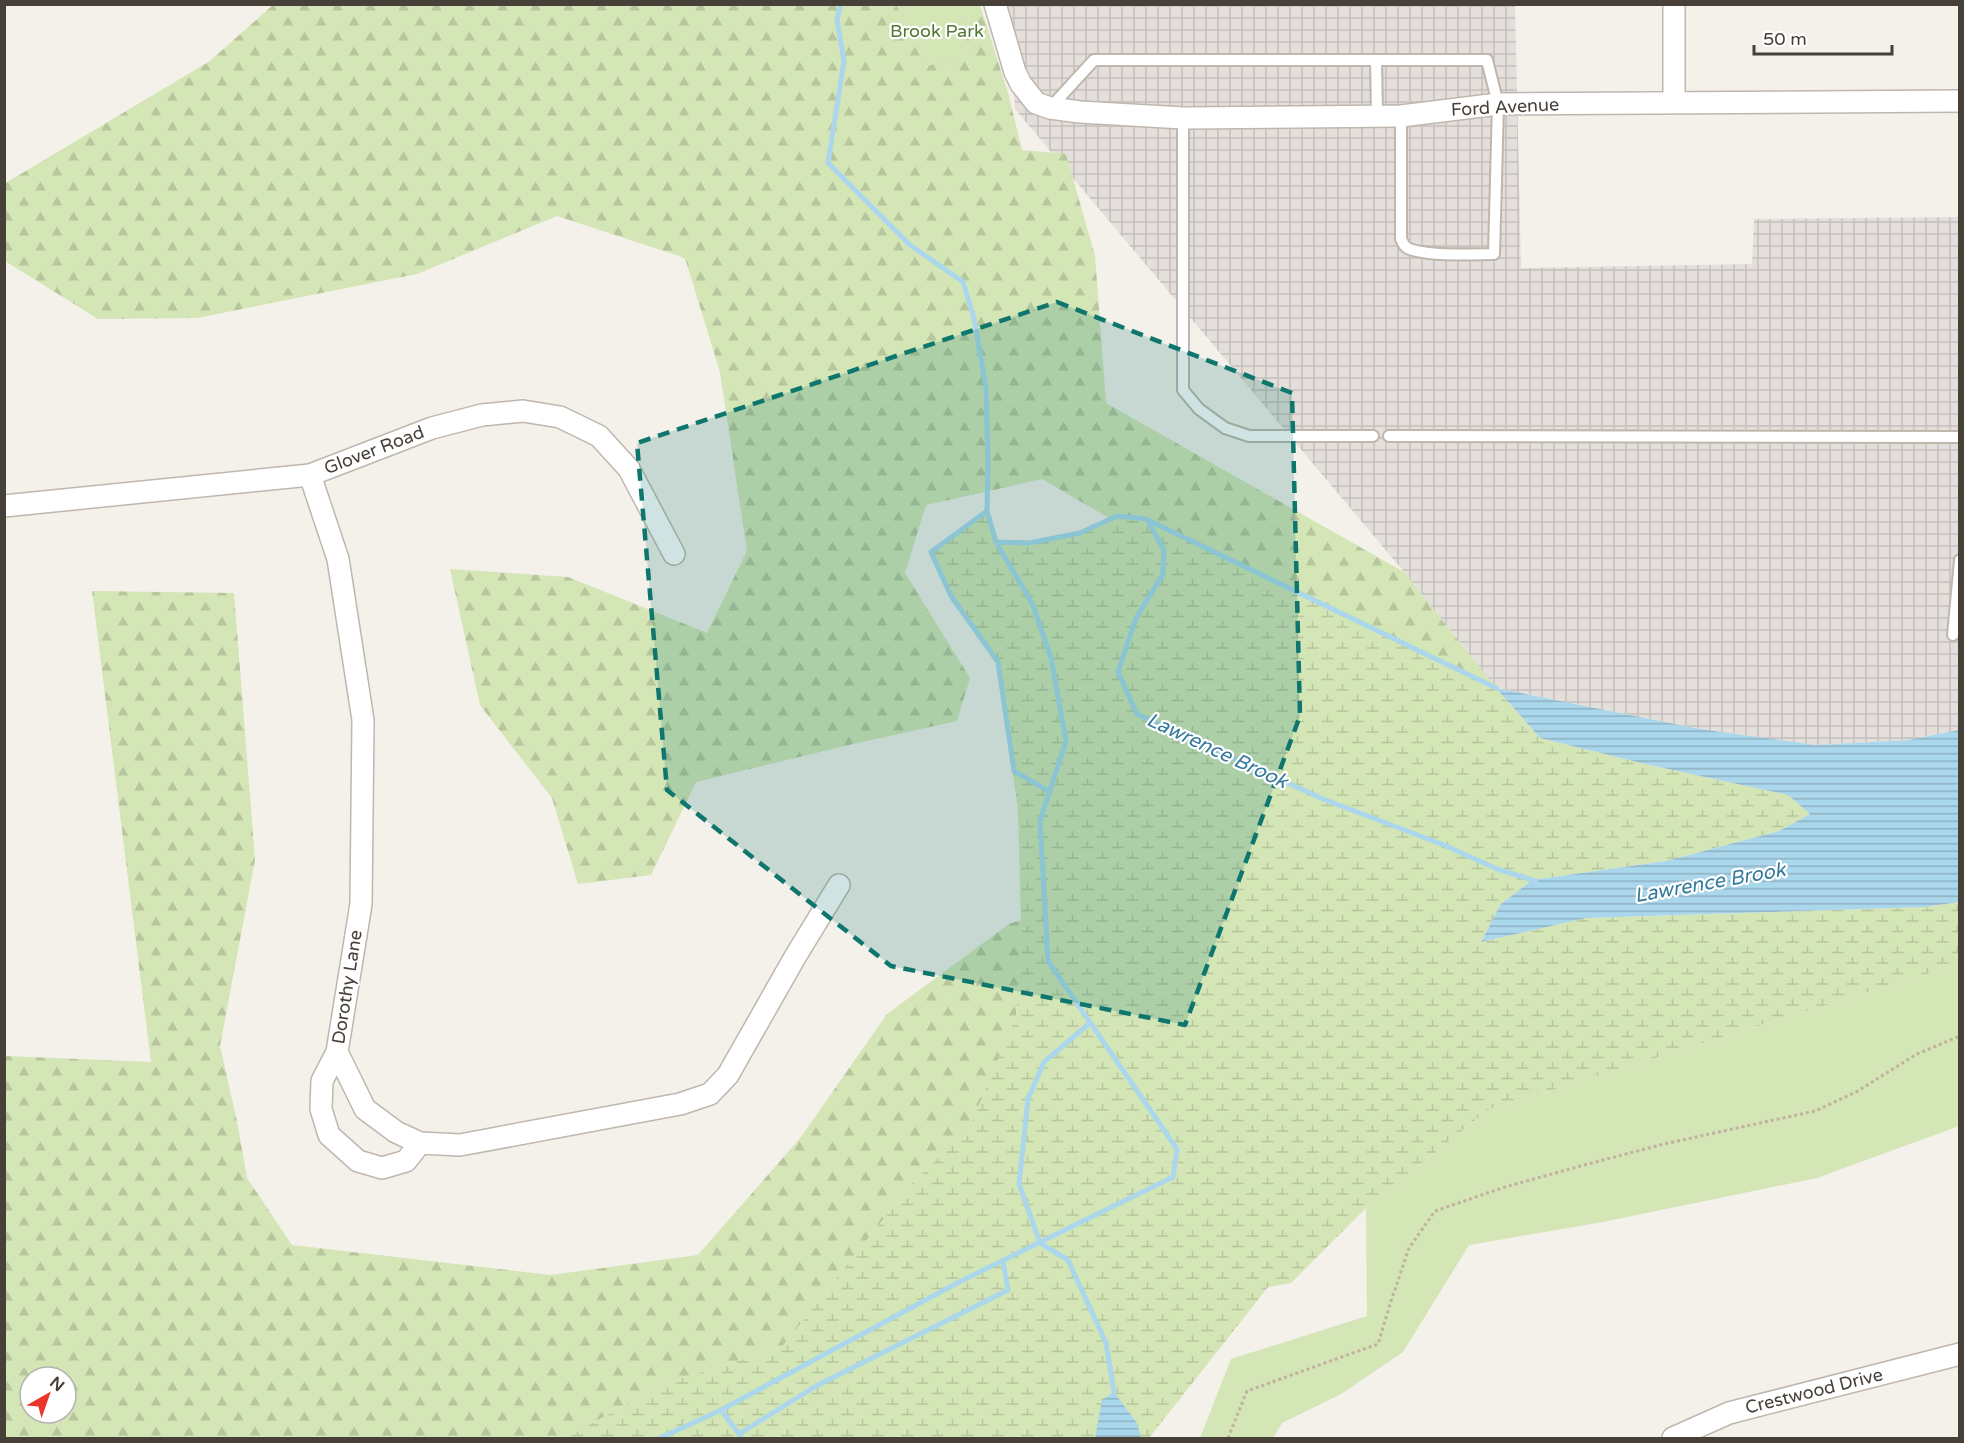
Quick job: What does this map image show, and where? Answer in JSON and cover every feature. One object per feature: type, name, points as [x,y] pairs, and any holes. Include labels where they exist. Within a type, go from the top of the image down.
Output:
[{"type":"street","points":[[995,4],[1015,72],[1021,84],[1036,103],[1050,108]]},
{"type":"street","points":[[1674,4],[1674,103]]},
{"type":"street","name":"Ford Avenue","points":[[1050,108],[1184,118],[1401,116],[1498,104],[1959,101]]},
{"type":"street","name":"Glover Road","points":[[4,506],[310,475],[432,428],[482,415],[523,411],[560,417],[599,436],[629,469],[674,554]]},
{"type":"street","name":"Dorothy Lane","points":[[310,475],[338,559],[363,720],[361,904],[337,1052],[365,1110],[396,1132],[420,1143],[460,1144],[680,1104],[710,1094],[728,1075],[839,885]]},
{"type":"street","points":[[337,1052],[322,1081],[321,1109],[329,1135],[358,1161],[382,1168],[406,1161],[420,1143]]},
{"type":"street","name":"Crestwood Drive","points":[[1673,1438],[1729,1413],[1959,1354]]},
{"type":"lane","points":[[1050,108],[1094,60],[1487,60],[1498,104],[1494,254],[1430,253],[1407,248],[1404,245],[1401,239],[1401,116]]},
{"type":"lane","points":[[1376,60],[1377,116]]},
{"type":"lane","points":[[1184,118],[1183,390],[1199,409],[1216,422],[1249,436],[1373,436]]},
{"type":"lane","points":[[1389,436],[1959,436]]},
{"type":"lane","points":[[1953,635],[1959,560]]},
{"type":"path","points":[[1228,1438],[1247,1390],[1378,1344],[1409,1248],[1435,1210],[1505,1186],[1664,1144],[1815,1111],[1856,1092],[1917,1054],[1959,1036]]},
{"type":"highlighted area","points":[[1057,302],[1292,393],[1300,716],[1185,1025],[891,966],[667,790],[637,443]]},
{"type":"shaded area","points":[[991,5],[1515,5],[1521,268],[1752,264],[1754,219],[1959,217],[1959,730],[1908,740],[1816,745],[1700,729],[1496,688],[1404,572],[1015,109],[1014,77]]},
{"type":"green space","points":[[273,5],[980,5],[1008,93],[1022,150],[1066,154],[1095,256],[1106,403],[1404,572],[1496,688],[1164,550],[1042,479],[926,505],[905,573],[970,678],[957,721],[696,782],[651,875],[578,884],[552,798],[480,705],[450,569],[568,577],[707,633],[747,551],[720,372],[685,258],[557,216],[417,274],[197,318],[98,319],[5,261],[4,184],[210,61]]},
{"type":"green space","name":"Brook Park","points":[[896,5],[975,5],[975,14],[960,18],[970,53],[925,67]]},
{"type":"green space","points":[[987,511],[996,542],[1029,543],[1080,533],[1117,516],[1147,519],[1496,688],[1540,738],[1645,764],[1788,795],[1810,814],[1779,831],[1666,861],[1532,880],[1501,904],[1481,942],[1586,918],[1925,907],[1959,902],[1959,964],[1488,1110],[1366,1208],[1291,1283],[1268,1287],[1149,1438],[565,1438],[666,1383],[782,1347],[913,1182],[969,1129],[1016,1017],[1021,920],[1018,811],[998,662],[951,596],[931,552]]},
{"type":"green space","points":[[92,591],[234,593],[255,860],[220,1046],[247,1178],[292,1245],[551,1275],[698,1255],[801,1137],[887,1014],[1009,924],[1021,920],[1016,1017],[969,1130],[913,1182],[782,1347],[666,1383],[565,1438],[5,1438],[5,1056],[151,1062]]},
{"type":"green space","points":[[1959,964],[1959,1126],[1817,1178],[1603,1222],[1469,1245],[1403,1352],[1341,1394],[1282,1423],[1273,1438],[1200,1438],[1231,1359],[1367,1316],[1366,1208],[1488,1110]]},
{"type":"water","points":[[1496,688],[1700,729],[1816,745],[1908,740],[1959,730],[1959,902],[1925,907],[1586,918],[1481,942],[1501,904],[1532,880],[1666,861],[1779,831],[1810,814],[1788,795],[1645,764],[1540,738]]},
{"type":"water","points":[[1114,1392],[1137,1423],[1141,1438],[1095,1438],[1102,1400]]},
{"type":"waterway","name":"Lawrence Brook","points":[[841,4],[837,19],[844,61],[828,163],[910,245],[963,282],[974,318],[986,388],[987,511],[996,542],[1029,543],[1080,533],[1117,516],[1147,519],[1164,550],[1163,574],[1136,618],[1118,672],[1137,714],[1323,799],[1444,845],[1497,869],[1536,881]]},
{"type":"waterway","points":[[987,511],[931,552],[951,596],[998,662],[1014,771],[1050,792]]},
{"type":"waterway","points":[[1148,520],[1496,688]]},
{"type":"waterway","points":[[660,1438],[721,1410],[959,1282],[1173,1177],[1177,1149],[1048,961],[1040,821],[1066,741],[1051,658],[1033,605],[996,542]]},
{"type":"waterway","points":[[1090,1023],[1044,1062],[1028,1099],[1019,1184],[1040,1243],[1068,1260],[1106,1343],[1114,1392]]},
{"type":"waterway","points":[[739,1434],[816,1386],[1008,1290],[1003,1261]]},
{"type":"waterway","points":[[721,1410],[742,1438]]}]
